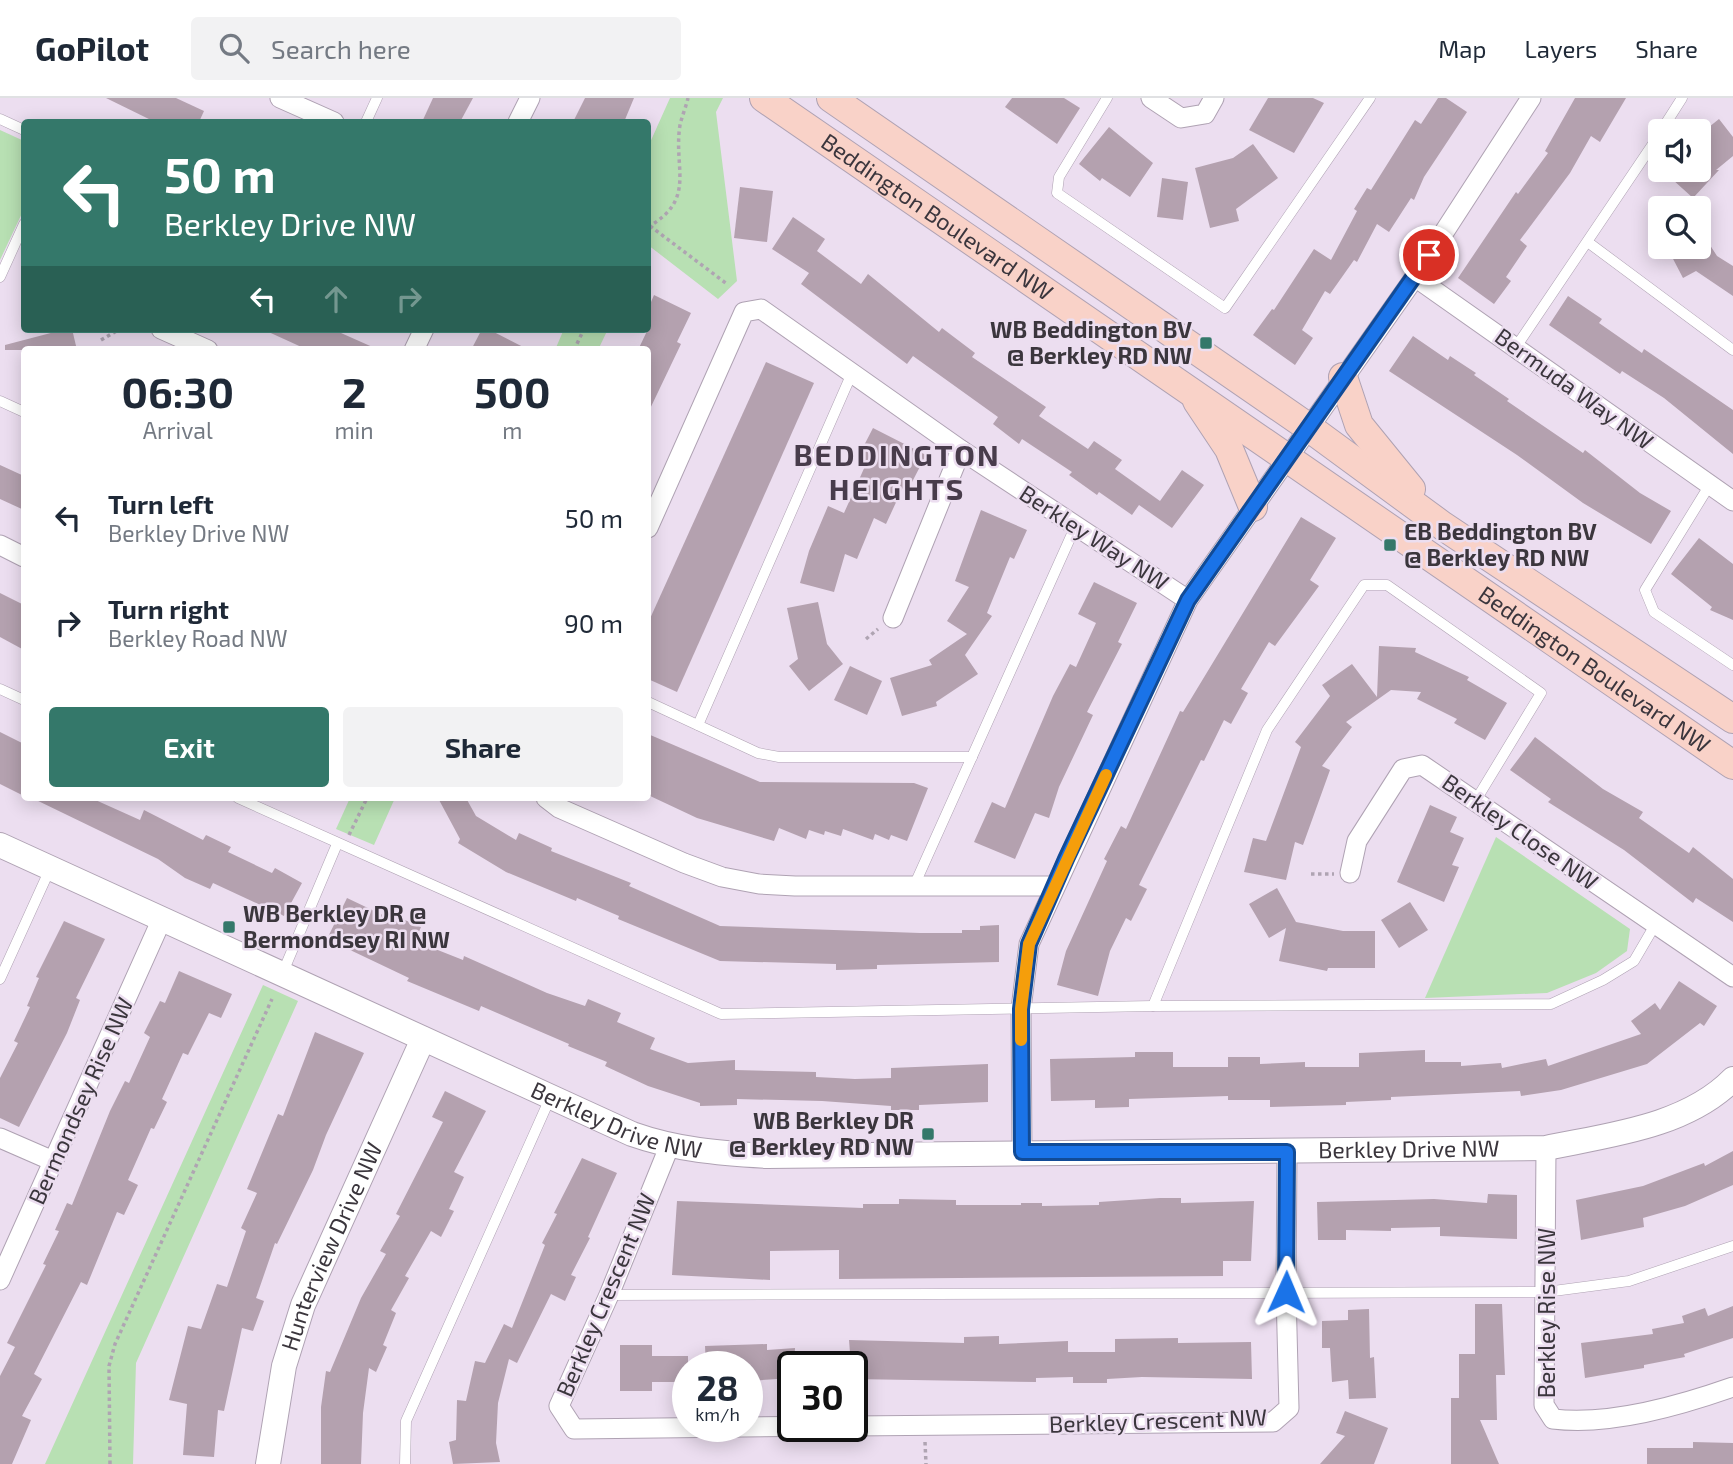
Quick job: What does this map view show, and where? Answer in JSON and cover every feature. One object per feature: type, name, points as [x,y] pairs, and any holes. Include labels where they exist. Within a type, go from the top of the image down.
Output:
[{"type":"main road","name":"Beddington Boulevard NW","points":[[765,98],[1733,765]]},
{"type":"main road","name":"Beddington Boulevard NW","points":[[831,98],[1308,427],[1443,526],[1733,719]]},
{"type":"main road","points":[[1343,377],[1359,425],[1443,526]]},
{"type":"main road","points":[[1187,387],[1229,449],[1252,507]]},
{"type":"street","points":[[280,98],[327,119]]},
{"type":"street","points":[[520,119],[530,98]]},
{"type":"street","points":[[1151,98],[1181,118],[1205,114],[1214,98]]},
{"type":"street","points":[[1022,1152],[1021,1009],[1029,944],[1188,600],[1415,276],[1524,100]]},
{"type":"street","name":"Bermuda Way NW","points":[[1415,276],[1733,501]]},
{"type":"street","name":"Berkley Way NW","points":[[651,521],[744,312],[761,309],[961,450],[1188,600]]},
{"type":"street","points":[[170,333],[199,346]]},
{"type":"street","points":[[893,618],[961,450]]},
{"type":"street","points":[[0,545],[21,556]]},
{"type":"street","name":"Berkley Close NW","points":[[1350,873],[1357,841],[1403,769],[1422,765],[1733,977]]},
{"type":"street","points":[[550,801],[559,808],[722,877],[795,887],[1055,886]]},
{"type":"street","name":"Berkley Drive NW","points":[[0,845],[423,1039],[669,1147],[767,1156],[1546,1148],[1646,1127],[1688,1108],[1724,1088],[1733,1079]]},
{"type":"street","name":"Bermondsey Rise NW","points":[[0,1280],[162,921]]},
{"type":"street","name":"Hunterview Drive NW","points":[[268,1464],[284,1366],[303,1305],[423,1039]]},
{"type":"street","points":[[0,1138],[53,1161]]},
{"type":"street","name":"Berkley Crescent NW","points":[[669,1147],[609,1295],[559,1406],[574,1429],[777,1427]]},
{"type":"street","name":"Berkley Rise NW","points":[[1546,1148],[1544,1405],[1553,1419],[1572,1421],[1677,1407],[1733,1387]]},
{"type":"street","name":"Berkley Crescent NW","points":[[868,1426],[1273,1422],[1289,1408],[1287,1152]]},
{"type":"lane","points":[[367,119],[377,98]]},
{"type":"lane","points":[[1107,98],[1059,177],[1057,193],[1225,308],[1370,98]]},
{"type":"lane","points":[[1669,119],[1682,98]]},
{"type":"lane","points":[[0,119],[21,129]]},
{"type":"lane","points":[[1516,347],[1589,243],[1648,151]]},
{"type":"lane","points":[[0,278],[21,231]]},
{"type":"lane","points":[[1589,243],[1733,349]]},
{"type":"lane","points":[[698,724],[852,373]]},
{"type":"lane","points":[[0,401],[21,411]]},
{"type":"lane","points":[[1709,486],[1645,590],[1654,612],[1733,665]]},
{"type":"lane","points":[[915,886],[1076,526]]},
{"type":"lane","points":[[1153,1006],[1267,730],[1364,584],[1387,585],[1541,694],[1476,800]]},
{"type":"lane","points":[[0,689],[21,699]]},
{"type":"lane","points":[[651,703],[758,753],[779,757],[972,757]]},
{"type":"lane","points":[[245,801],[721,1014],[1153,1006],[1551,1004],[1603,980],[1634,961],[1655,925]]},
{"type":"lane","points":[[282,974],[340,845]]},
{"type":"lane","points":[[0,979],[51,868]]},
{"type":"lane","points":[[405,1464],[406,1420],[551,1096]]},
{"type":"lane","points":[[609,1295],[1546,1292],[1629,1281],[1733,1246]]},
{"type":"path","points":[[651,225],[671,211],[679,195],[680,127],[688,98]]},
{"type":"path","points":[[651,227],[727,284]]},
{"type":"path","points":[[101,340],[113,333]]},
{"type":"path","points":[[340,845],[365,801]]},
{"type":"path","points":[[110,1464],[109,1366],[114,1344],[272,999]]},
{"type":"path","points":[[925,1438],[926,1464]]},
{"type":"green space","points":[[670,98],[723,98],[716,112],[737,281],[718,299],[651,247],[651,140]]},
{"type":"green space","points":[[0,130],[21,140],[21,215],[0,260]]},
{"type":"green space","points":[[562,333],[606,333],[600,346],[557,346]]},
{"type":"green space","points":[[349,801],[394,801],[374,845],[336,829]]},
{"type":"green space","points":[[1496,837],[1630,929],[1627,951],[1596,973],[1547,993],[1425,998]]},
{"type":"green space","points":[[263,985],[298,1001],[136,1363],[133,1464],[45,1464]]},
{"type":"building","points":[[106,98],[176,98],[204,111],[200,119],[149,119]]},
{"type":"building","points":[[433,98],[473,98],[462,119],[423,119]]},
{"type":"building","points":[[585,98],[634,98],[625,119],[574,119]]},
{"type":"building","points":[[1012,98],[1064,98],[1080,108],[1057,144],[1005,107]]},
{"type":"building","points":[[1268,98],[1313,98],[1324,103],[1294,153],[1249,130]]},
{"type":"building","points":[[1438,98],[1446,98],[1467,112],[1424,177],[1414,200],[1411,198],[1389,232],[1377,224],[1357,262],[1354,260],[1330,294],[1325,291],[1302,330],[1313,338],[1295,365],[1253,335],[1272,309],[1274,310],[1314,249],[1331,260],[1357,211],[1354,209],[1367,188],[1371,190],[1415,120],[1421,124]]},
{"type":"building","points":[[1575,98],[1626,98],[1600,142],[1591,136],[1570,173],[1520,240],[1527,246],[1506,277],[1511,281],[1494,304],[1458,278],[1516,192],[1518,194],[1548,153],[1545,151]]},
{"type":"building","points":[[1719,119],[1733,137],[1733,156],[1716,170],[1719,170],[1711,179],[1711,125]]},
{"type":"building","points":[[1109,127],[1153,163],[1130,197],[1102,178],[1100,181],[1079,164]]},
{"type":"building","points":[[1253,144],[1278,178],[1236,209],[1239,221],[1210,228],[1195,168],[1233,158]]},
{"type":"building","points":[[1162,178],[1188,182],[1183,220],[1157,217]]},
{"type":"building","points":[[1675,182],[1708,182],[1695,196],[1691,196]]},
{"type":"building","points":[[740,187],[773,191],[767,242],[734,238]]},
{"type":"building","points":[[793,217],[825,239],[817,251],[861,284],[868,274],[939,332],[942,328],[975,353],[972,357],[1046,407],[1039,416],[1088,449],[1094,441],[1122,460],[1115,469],[1160,501],[1182,470],[1204,485],[1172,528],[1139,505],[1132,515],[1099,492],[1097,495],[1069,475],[1072,472],[1022,439],[1019,444],[993,424],[998,417],[913,356],[907,364],[801,284],[809,273],[772,249]]},
{"type":"building","points":[[1711,247],[1717,256],[1733,266],[1733,296],[1696,271],[1683,278],[1673,259],[1711,259]]},
{"type":"building","points":[[654,295],[691,313],[677,342],[681,344],[651,407],[651,346],[640,346],[646,333],[651,333],[651,302]]},
{"type":"building","points":[[1568,296],[1602,319],[1599,323],[1642,353],[1644,349],[1733,410],[1733,454],[1664,398],[1622,371],[1620,374],[1549,325]]},
{"type":"building","points":[[51,333],[73,333],[76,346],[21,346],[21,350],[5,350],[5,345]]},
{"type":"building","points":[[271,333],[341,333],[370,346],[299,346]]},
{"type":"building","points":[[480,333],[496,333],[521,346],[473,346]]},
{"type":"building","points":[[1413,336],[1448,360],[1450,356],[1476,373],[1474,375],[1509,399],[1507,401],[1583,453],[1585,450],[1640,493],[1671,511],[1651,544],[1583,503],[1517,455],[1389,371]]},
{"type":"building","points":[[766,362],[814,383],[677,692],[651,680],[651,616]]},
{"type":"building","points":[[873,428],[926,455],[910,486],[905,483],[886,524],[874,518],[857,559],[845,554],[834,592],[800,583],[809,551],[828,506],[844,513],[866,464],[857,459]]},
{"type":"building","points":[[0,465],[21,475],[21,509],[0,499]]},
{"type":"building","points":[[981,510],[1027,530],[1014,559],[1010,557],[987,613],[992,616],[965,655],[978,674],[936,702],[937,706],[902,716],[890,678],[932,665],[929,660],[967,634],[947,621],[969,587],[955,581]]},
{"type":"building","points":[[1301,517],[1336,538],[1310,580],[1319,586],[1275,646],[1269,642],[1241,689],[1248,693],[1231,724],[1224,720],[1204,761],[1201,760],[1139,885],[1147,889],[1131,921],[1126,918],[1110,951],[1098,996],[1057,985],[1066,951],[1107,861],[1104,859],[1121,826],[1126,829],[1180,711],[1183,712]]},
{"type":"building","points":[[1699,538],[1733,564],[1733,620],[1710,610],[1712,607],[1671,574]]},
{"type":"building","points":[[1094,582],[1137,603],[1118,642],[1122,644],[1087,712],[1093,715],[1059,787],[1049,818],[1035,813],[1015,859],[974,842],[992,802],[1005,808],[1053,696],[1070,664],[1076,667],[1096,623],[1078,614]]},
{"type":"building","points":[[0,593],[21,604],[21,648],[0,637]]},
{"type":"building","points":[[818,602],[827,644],[843,664],[809,691],[789,666],[798,659],[787,608]]},
{"type":"building","points":[[1379,646],[1416,648],[1415,652],[1469,677],[1467,680],[1507,703],[1485,740],[1454,723],[1457,719],[1417,699],[1421,692],[1391,690],[1346,722],[1352,727],[1322,766],[1330,770],[1303,845],[1295,842],[1286,880],[1244,872],[1253,838],[1266,841],[1301,747],[1295,742],[1330,696],[1322,685],[1352,664],[1377,697]]},
{"type":"building","points":[[850,666],[882,681],[867,715],[834,700]]},
{"type":"building","points":[[0,732],[21,742],[21,794],[0,784]]},
{"type":"building","points":[[651,735],[760,782],[914,783],[928,788],[907,841],[891,835],[889,840],[875,834],[873,840],[843,829],[841,836],[825,831],[824,835],[809,830],[806,839],[779,828],[774,841],[697,818],[651,796]]},
{"type":"building","points":[[1535,737],[1603,789],[1643,812],[1639,818],[1689,853],[1693,847],[1733,879],[1733,922],[1696,898],[1693,903],[1624,850],[1548,802],[1551,799],[1510,770]]},
{"type":"building","points":[[38,801],[98,801],[140,820],[144,810],[203,840],[206,835],[231,847],[228,852],[272,873],[275,868],[302,883],[284,916],[213,883],[210,889],[185,878],[158,859]]},
{"type":"building","points":[[440,801],[468,801],[476,816],[516,840],[519,833],[552,848],[551,851],[631,883],[629,886],[720,926],[962,933],[962,930],[980,930],[980,926],[999,925],[999,962],[877,965],[877,969],[836,970],[836,964],[720,961],[618,919],[619,916],[577,898],[576,901],[506,872],[458,843],[460,839]]},
{"type":"building","points":[[1430,805],[1457,817],[1450,832],[1464,838],[1452,865],[1459,867],[1444,902],[1397,882]]},
{"type":"building","points":[[1277,888],[1296,922],[1343,931],[1375,931],[1375,968],[1328,968],[1327,971],[1279,961],[1286,928],[1269,938],[1249,904]]},
{"type":"building","points":[[347,898],[389,918],[391,914],[421,927],[415,941],[463,960],[464,956],[547,993],[585,1006],[588,999],[621,1013],[617,1022],[655,1038],[650,1049],[688,1063],[735,1060],[735,1070],[816,1072],[816,1077],[855,1079],[891,1078],[891,1068],[988,1064],[988,1102],[919,1105],[919,1110],[891,1110],[891,1106],[822,1101],[737,1099],[737,1105],[700,1106],[700,1103],[648,1086],[605,1066],[607,1062],[481,1006],[479,1011],[407,981],[409,978],[327,939]]},
{"type":"building","points":[[1410,902],[1428,930],[1399,948],[1381,920]]},
{"type":"building","points":[[64,921],[105,939],[76,998],[80,1000],[67,1033],[19,1127],[0,1118],[0,1078],[18,1043],[14,1041],[30,1007],[27,1006],[39,978],[36,977]]},
{"type":"building","points":[[179,971],[232,994],[221,1018],[209,1013],[188,1055],[183,1053],[162,1099],[167,1102],[154,1129],[151,1128],[128,1180],[138,1185],[124,1215],[117,1212],[87,1285],[81,1282],[34,1374],[42,1379],[22,1416],[31,1420],[12,1464],[0,1464],[0,1376],[15,1347],[7,1343],[46,1265],[43,1264],[59,1231],[55,1230],[67,1203],[72,1205],[110,1111],[125,1081],[129,1083],[150,1037],[144,1033],[160,1001],[165,1003]]},
{"type":"building","points":[[1679,981],[1717,1006],[1704,1026],[1700,1023],[1647,1064],[1561,1090],[1521,1096],[1520,1091],[1391,1097],[1391,1100],[1346,1102],[1346,1105],[1270,1107],[1270,1100],[1228,1100],[1228,1096],[1129,1099],[1129,1107],[1095,1108],[1095,1100],[1051,1101],[1050,1059],[1135,1057],[1135,1052],[1173,1052],[1173,1067],[1228,1067],[1228,1057],[1260,1057],[1260,1064],[1305,1062],[1305,1067],[1359,1067],[1359,1053],[1425,1050],[1425,1062],[1461,1062],[1461,1066],[1501,1063],[1502,1068],[1546,1059],[1548,1066],[1641,1034],[1631,1021],[1655,1003],[1660,1010]]},
{"type":"building","points":[[315,1032],[364,1053],[313,1170],[277,1244],[275,1243],[256,1298],[264,1301],[253,1331],[242,1328],[224,1411],[218,1410],[214,1457],[183,1455],[187,1404],[169,1400],[188,1326],[201,1329],[217,1284],[227,1287],[246,1231],[241,1228],[257,1193],[247,1189],[278,1114],[283,1116]]},
{"type":"building","points":[[445,1091],[486,1111],[454,1172],[464,1177],[449,1209],[454,1211],[441,1237],[431,1231],[405,1276],[409,1278],[391,1310],[396,1313],[383,1345],[387,1347],[376,1372],[369,1368],[363,1413],[361,1464],[321,1464],[321,1407],[326,1371],[330,1372],[361,1298],[386,1254],[380,1251],[400,1216],[396,1214],[443,1122],[432,1117]]},
{"type":"building","points":[[1733,1151],[1733,1185],[1685,1206],[1643,1218],[1644,1227],[1581,1240],[1576,1200],[1643,1186],[1704,1163],[1705,1166]]},
{"type":"building","points":[[582,1158],[617,1173],[588,1237],[590,1238],[571,1275],[576,1277],[565,1301],[551,1294],[517,1363],[509,1359],[498,1403],[496,1443],[500,1462],[453,1464],[449,1442],[456,1440],[457,1400],[466,1401],[475,1361],[485,1363],[504,1324],[512,1328],[545,1245],[542,1243],[557,1214],[554,1213]]},
{"type":"building","points":[[1488,1194],[1517,1195],[1517,1239],[1440,1236],[1440,1227],[1391,1228],[1391,1231],[1346,1230],[1346,1240],[1318,1240],[1317,1202],[1434,1199],[1487,1203]]},
{"type":"building","points":[[1181,1198],[1181,1203],[1254,1201],[1251,1261],[1223,1261],[1223,1276],[839,1279],[839,1250],[770,1251],[770,1280],[672,1275],[677,1201],[863,1208],[863,1204],[899,1204],[899,1199],[956,1200],[956,1205],[1042,1203],[1042,1206],[1099,1205],[1099,1202]]},
{"type":"building","points":[[1475,1304],[1502,1304],[1505,1375],[1496,1375],[1497,1420],[1480,1420],[1499,1464],[1451,1464],[1451,1398],[1459,1398],[1459,1354],[1475,1354]]},
{"type":"building","points":[[1733,1306],[1733,1338],[1684,1354],[1685,1357],[1644,1365],[1644,1368],[1585,1378],[1581,1343],[1653,1334],[1652,1329],[1684,1323],[1682,1316],[1705,1308],[1708,1316]]},
{"type":"building","points":[[1369,1309],[1370,1358],[1374,1357],[1376,1398],[1349,1399],[1348,1380],[1332,1382],[1330,1348],[1322,1348],[1322,1321],[1348,1320],[1348,1310]]},
{"type":"building","points":[[999,1336],[999,1344],[1068,1341],[1068,1352],[1115,1352],[1115,1339],[1178,1338],[1178,1343],[1251,1342],[1252,1379],[1142,1377],[1107,1379],[1107,1383],[1073,1383],[1073,1377],[1036,1378],[1036,1382],[868,1379],[868,1351],[850,1351],[849,1340],[964,1343],[964,1337]]},
{"type":"building","points":[[767,1344],[767,1350],[795,1348],[795,1351],[777,1351],[777,1379],[763,1380],[763,1351],[705,1351],[705,1346]]},
{"type":"building","points":[[620,1345],[652,1345],[652,1356],[672,1356],[672,1382],[652,1382],[652,1391],[620,1391]]},
{"type":"building","points":[[1345,1411],[1388,1428],[1374,1464],[1320,1464],[1345,1436],[1336,1433]]},
{"type":"building","points":[[1693,1442],[1733,1443],[1733,1464],[1647,1464],[1647,1448],[1693,1448]]},
{"type":"slow traffic","points":[[1021,1040],[1021,1009],[1029,944],[1106,775]]},
{"type":"place","name":"WB Beddington BV @ Berkley RD NW","points":[[1206,343]]},
{"type":"place","name":"EB Beddington BV @ Berkley RD NW","points":[[1390,545]]},
{"type":"place","name":"WB Berkley DR @ Bermondsey RI NW","points":[[229,927]]},
{"type":"place","name":"WB Berkley DR @ Berkley RD NW","points":[[928,1134]]},
{"type":"district","name":"BEDDINGTON HEIGHTS","points":[[897,473]]},
{"type":"route","points":[[1286,1292],[1287,1152],[1022,1152],[1021,1009],[1029,944],[1188,600],[1429,255]]}]
